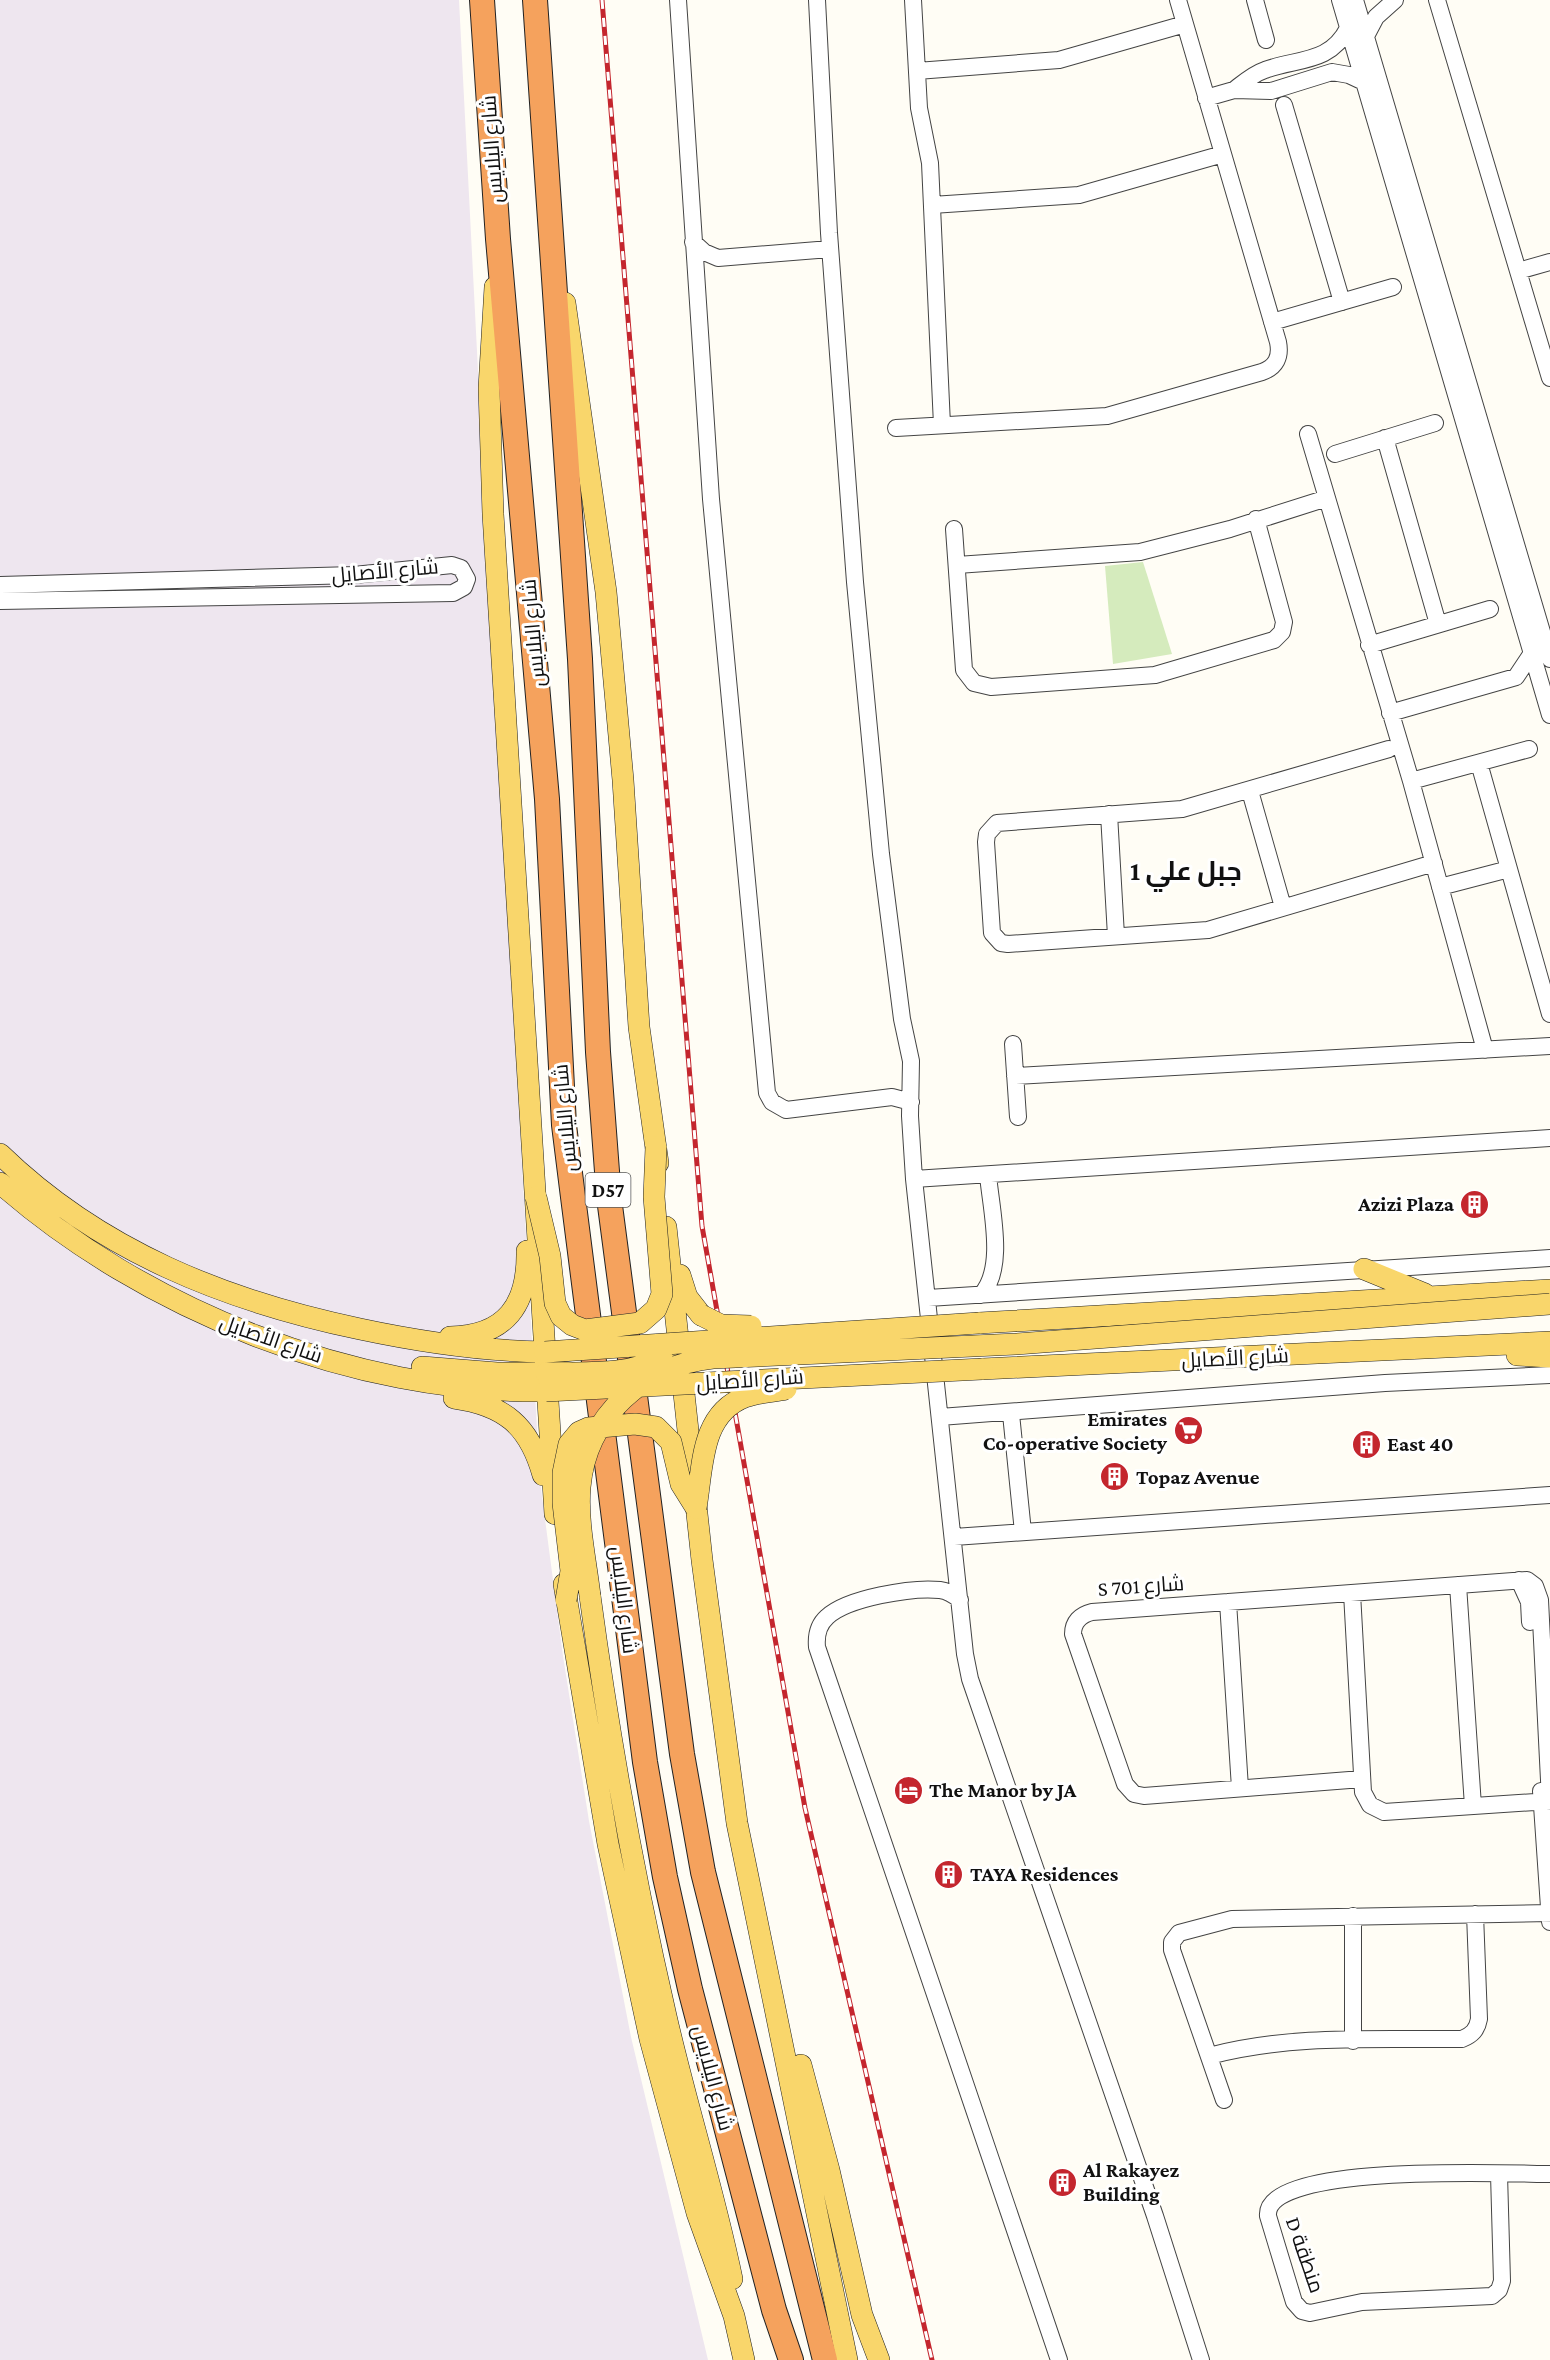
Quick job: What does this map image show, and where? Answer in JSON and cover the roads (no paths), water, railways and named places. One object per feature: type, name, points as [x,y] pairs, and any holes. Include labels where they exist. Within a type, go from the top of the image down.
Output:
[{"type":"highway","name":"شارع اليلايس","points":[[482,0],[498,239],[546,799],[564,1125],[645,1762],[665,1877],[690,1989],[774,2310],[791,2360]]},
{"type":"highway","name":"شارع اليلايس","points":[[535,0],[580,659],[598,1052],[609,1198],[682,1754],[701,1860],[825,2360]]},
{"type":"highway","points":[[774,2310],[779,2360]]},
{"type":"main road","points":[[550,237],[570,334],[606,592],[623,780],[635,986],[664,1211],[696,1508],[737,1823],[761,1948],[804,2137],[847,2360]]},
{"type":"main road","points":[[498,239],[491,341],[490,462],[556,1522],[566,1600],[605,1833],[650,2039],[699,2221],[734,2316],[744,2360]]},
{"type":"main road","points":[[536,1197],[550,1256],[555,1303],[561,1316],[572,1325],[585,1330],[640,1323],[656,1309],[662,1294],[654,1197],[656,1147]]},
{"type":"main road","name":"شارع الأصايل","points":[[0,1154],[38,1188],[95,1230],[165,1268],[227,1293],[276,1309],[420,1341],[491,1350],[546,1372],[683,1385],[820,1375],[1488,1347],[1550,1342]]},
{"type":"main road","name":"شارع الأصايل","points":[[0,1183],[54,1228],[83,1248],[192,1310],[286,1345],[387,1373]]},
{"type":"main road","points":[[420,1341],[479,1334],[494,1328],[513,1311],[526,1282],[526,1223],[536,1197]]},
{"type":"main road","points":[[664,1211],[675,1236],[684,1290],[701,1315],[728,1326],[782,1325],[826,1333]]},
{"type":"main road","points":[[1364,1269],[1429,1296]]},
{"type":"main road","name":"شارع الأصايل","points":[[678,1343],[1550,1290]]},
{"type":"main road","points":[[734,2316],[733,2284],[641,1905],[607,1712],[579,1500],[585,1459],[597,1432],[613,1408],[634,1388],[672,1367],[713,1358],[1004,1344],[1550,1304]]},
{"type":"main road","points":[[1488,1347],[1550,1328]]},
{"type":"main road","points":[[387,1373],[416,1367],[497,1373],[634,1369],[654,1362],[678,1343]]},
{"type":"main road","points":[[1488,1347],[1524,1356],[1550,1357]]},
{"type":"main road","points":[[387,1373],[414,1390],[477,1402],[496,1409],[513,1420],[526,1434],[536,1451],[556,1522]]},
{"type":"main road","points":[[696,1508],[708,1435],[723,1412],[746,1397],[787,1389],[820,1375]]},
{"type":"main road","points":[[566,1600],[571,1571],[563,1503],[563,1473],[569,1444],[579,1432],[588,1428],[635,1424],[656,1427],[671,1442],[681,1484],[696,1508]]},
{"type":"main road","points":[[761,1948],[784,2004],[829,2169],[862,2315],[879,2360]]},
{"type":"street","points":[[678,0],[711,499],[767,1093],[772,1102],[786,1110],[892,1097],[911,1102]]},
{"type":"street","points":[[817,0],[830,249],[855,582],[880,842],[902,1019],[910,1053],[910,1116],[914,1179],[964,1647],[970,1679],[1155,2216],[1201,2360]]},
{"type":"street","points":[[913,0],[919,108],[930,163],[942,425]]},
{"type":"street","points":[[896,428],[1113,415],[1262,372],[1272,367],[1279,353],[1272,322],[1178,0]]},
{"type":"street","points":[[1254,0],[1266,40]]},
{"type":"street","points":[[1340,0],[1550,715]]},
{"type":"street","points":[[1355,0],[1550,659]]},
{"type":"street","points":[[1364,0],[1390,3]]},
{"type":"street","points":[[1437,0],[1550,378]]},
{"type":"street","points":[[1366,36],[1376,16],[1390,3]]},
{"type":"street","points":[[917,70],[1059,60],[1185,24]]},
{"type":"street","points":[[1206,98],[1234,90],[1259,72],[1326,54],[1341,41],[1348,28]]},
{"type":"street","points":[[1289,65],[1295,84]]},
{"type":"street","points":[[1234,90],[1261,92],[1332,72],[1349,75],[1364,82]]},
{"type":"street","points":[[1284,105],[1342,302]]},
{"type":"street","points":[[932,205],[1079,195],[1223,154]]},
{"type":"street","points":[[693,242],[704,252],[718,258],[830,249]]},
{"type":"street","points":[[695,273],[718,258]]},
{"type":"street","points":[[1518,271],[1550,262]]},
{"type":"street","points":[[1272,322],[1393,287]]},
{"type":"street","points":[[1335,454],[1435,423]]},
{"type":"street","points":[[1308,434],[1411,781],[1485,1050]]},
{"type":"street","points":[[1385,438],[1438,624]]},
{"type":"street","points":[[957,565],[1132,553],[1230,529],[1327,498]]},
{"type":"street","points":[[954,529],[964,670],[974,683],[991,687],[1155,675],[1274,640],[1282,632],[1284,622],[1256,519]]},
{"type":"street","name":"شارع الأصايل","points":[[0,585],[354,575],[452,565],[461,568],[467,579],[461,591],[453,593],[0,601]]},
{"type":"street","points":[[1369,645],[1490,609]]},
{"type":"street","points":[[1390,713],[1516,677],[1532,653]]},
{"type":"street","points":[[1516,677],[1543,691]]},
{"type":"street","points":[[1389,749],[1182,809],[1004,821],[991,828],[986,842],[991,926],[995,939],[1008,944],[1208,930],[1434,864]]},
{"type":"street","points":[[1411,781],[1529,749]]},
{"type":"street","points":[[1479,763],[1550,1014]]},
{"type":"street","points":[[1250,791],[1283,907]]},
{"type":"street","points":[[1109,814],[1116,936]]},
{"type":"street","points":[[1440,887],[1509,868]]},
{"type":"street","points":[[1013,1044],[1018,1117]]},
{"type":"street","points":[[1015,1076],[1550,1046]]},
{"type":"street","points":[[914,1179],[1550,1138]]},
{"type":"street","points":[[981,1295],[990,1285],[996,1265],[988,1174]]},
{"type":"street","points":[[928,1298],[1550,1258]]},
{"type":"street","points":[[996,1265],[1006,1283],[1016,1293]]},
{"type":"street","points":[[1494,1308],[1550,1314]]},
{"type":"street","points":[[940,1418],[1011,1414],[1212,1395],[1550,1375]]},
{"type":"street","points":[[1011,1414],[1023,1532]]},
{"type":"street","points":[[954,1537],[1550,1495]]},
{"type":"street","name":"S 701 شارع","points":[[1362,1779],[1140,1796],[1130,1792],[1072,1634],[1076,1622],[1088,1613],[1519,1580],[1530,1582],[1538,1593],[1543,1690]]},
{"type":"street","points":[[1458,1585],[1473,1806]]},
{"type":"street","points":[[960,1600],[945,1591],[917,1590],[856,1603],[826,1618],[819,1628],[817,1647],[1059,2360]]},
{"type":"street","points":[[1352,1593],[1362,1779],[1365,1799],[1370,1805],[1384,1812],[1547,1801]]},
{"type":"street","points":[[1228,1602],[1240,1788]]},
{"type":"street","points":[[1543,1690],[1550,1922]]},
{"type":"street","points":[[1224,2100],[1172,1950],[1176,1935],[1198,1926],[1232,1919],[1550,1913]]},
{"type":"street","points":[[1209,2056],[1270,2043],[1462,2039],[1474,2032],[1479,2019],[1475,1914]]},
{"type":"street","points":[[1353,1916],[1353,2041]]},
{"type":"street","name":"D منطقة","points":[[1499,2174],[1502,2281],[1499,2290],[1492,2296],[1362,2302],[1310,2313],[1302,2311],[1294,2302],[1268,2216],[1268,2206],[1275,2198],[1338,2178],[1391,2174],[1499,2174],[1550,2174]]},
{"type":"railway","points":[[602,0],[702,1226],[805,1808],[932,2360]]},
{"type":"place","name":"Azizi Plaza","points":[[1475,1204]]},
{"type":"place","name":"Emirates Co-operative Society","points":[[1188,1431]]},
{"type":"place","name":"East 40","points":[[1366,1444]]},
{"type":"place","name":"Topaz Avenue","points":[[1115,1477]]},
{"type":"place","name":"The Manor by JA","points":[[908,1790]]},
{"type":"place","name":"TAYA Residences","points":[[949,1874]]},
{"type":"place","name":"Al Rakayez Building","points":[[1062,2182]]},
{"type":"district","name":"جبل علي 1","points":[[1186,871]]}]
